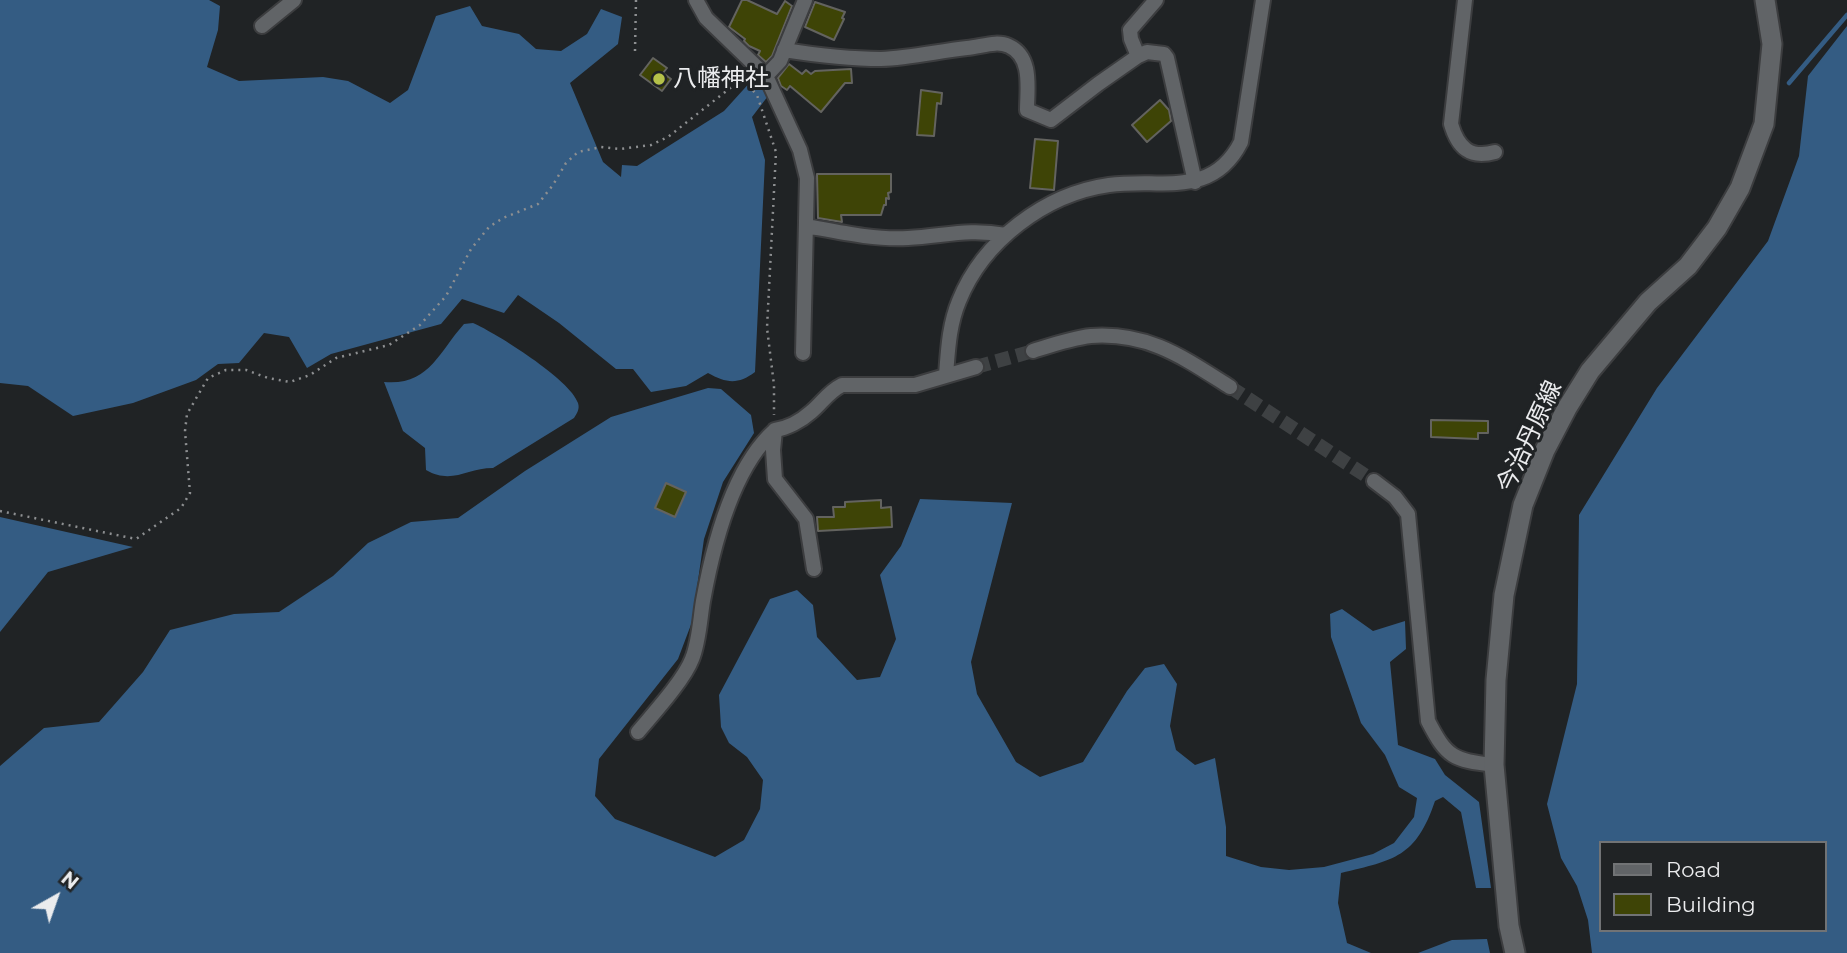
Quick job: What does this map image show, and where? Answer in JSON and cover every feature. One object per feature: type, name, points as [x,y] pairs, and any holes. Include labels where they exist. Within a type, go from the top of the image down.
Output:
[{"type":"main road","name":"今治丹原線","points":[[1515,953],[1509,926],[1494,765],[1496,680],[1504,595],[1523,505],[1545,450],[1590,371],[1648,302],[1688,266],[1717,228],[1740,188],[1764,124],[1772,44],[1765,0]]},
{"type":"street","points":[[262,26],[294,0]]},
{"type":"street","points":[[696,0],[706,18],[766,76],[800,149],[807,178],[803,353]]},
{"type":"street","points":[[766,76],[780,61],[805,0]]},
{"type":"street","points":[[1138,56],[1130,30],[1156,0]]},
{"type":"street","points":[[946,375],[950,330],[958,303],[970,278],[1006,234],[1054,201],[1081,191],[1136,183],[1195,182],[1214,174],[1232,159],[1241,142],[1263,0]]},
{"type":"street","points":[[1465,0],[1451,124],[1456,140],[1467,150],[1481,156],[1495,152]]},
{"type":"street","points":[[784,50],[883,59],[977,47],[996,42],[1011,47],[1024,60],[1027,74],[1027,110],[1051,120],[1138,56],[1147,52],[1164,54],[1195,182]]},
{"type":"street","points":[[806,226],[907,238],[981,230],[1006,234]]},
{"type":"street","points":[[1033,351],[1090,336],[1140,339],[1164,347],[1230,387]]},
{"type":"street","points":[[638,732],[671,692],[692,659],[721,527],[747,467],[761,443],[775,430],[785,428],[811,413],[832,391],[842,386],[915,385],[976,367]]},
{"type":"street","points":[[775,430],[775,479],[806,519],[814,569]]},
{"type":"street","points":[[1374,481],[1395,497],[1408,514],[1427,721],[1440,744],[1455,758],[1494,765]]},
{"type":"path","points":[[635,51],[636,0]]},
{"type":"path","points":[[0,511],[136,540],[181,508],[190,493],[185,431],[187,414],[208,378],[226,370],[246,370],[268,379],[290,382],[310,375],[337,358],[389,345],[420,325],[446,296],[471,249],[489,227],[503,218],[538,204],[566,163],[578,152],[601,147],[631,148],[651,145],[668,137],[734,85],[748,59]]},
{"type":"path","points":[[739,75],[757,95],[776,152],[767,328],[774,385],[775,430]]},
{"type":"shaded area","points":[[0,0],[209,0],[220,6],[218,30],[207,67],[239,81],[323,77],[348,81],[390,103],[408,90],[436,16],[470,6],[482,26],[519,34],[536,49],[561,51],[587,34],[601,9],[622,17],[618,44],[570,83],[603,162],[621,177],[622,165],[637,166],[724,111],[753,79],[768,96],[752,117],[765,160],[755,372],[737,381],[721,379],[708,373],[686,386],[651,392],[633,369],[616,369],[559,323],[518,295],[504,313],[462,299],[441,324],[331,354],[307,368],[289,337],[264,333],[239,363],[218,364],[196,380],[133,403],[73,416],[28,386],[0,383]]},
{"type":"shaded area","points":[[1847,26],[1847,953],[1592,953],[1588,920],[1577,886],[1561,858],[1547,804],[1577,684],[1579,515],[1657,388],[1768,241],[1799,156],[1808,76]]},
{"type":"shaded area","points":[[473,323],[498,336],[548,370],[572,393],[578,403],[578,409],[574,418],[493,468],[444,476],[426,470],[425,448],[403,431],[384,382],[412,379],[422,373],[464,324]]},
{"type":"shaded area","points":[[708,388],[721,389],[751,415],[754,433],[723,482],[704,539],[692,622],[678,659],[599,759],[595,796],[615,819],[715,857],[744,840],[760,809],[763,780],[747,757],[729,743],[721,727],[719,695],[770,599],[797,590],[813,605],[817,637],[857,680],[880,677],[896,639],[880,575],[901,546],[920,499],[1012,503],[971,662],[977,694],[1016,762],[1040,777],[1083,762],[1127,691],[1145,668],[1164,664],[1177,684],[1170,726],[1176,750],[1195,765],[1215,758],[1226,827],[1226,856],[1261,867],[1289,870],[1324,867],[1373,854],[1394,843],[1414,817],[1417,798],[1399,787],[1385,755],[1361,723],[1331,637],[1330,614],[1342,609],[1373,631],[1405,621],[1406,649],[1390,662],[1398,745],[1435,759],[1445,775],[1479,802],[1491,888],[1476,888],[1461,812],[1443,797],[1435,801],[1420,834],[1401,853],[1376,864],[1341,873],[1338,903],[1347,943],[1371,953],[0,953],[0,766],[44,728],[99,722],[143,672],[170,630],[234,614],[279,612],[333,576],[368,543],[411,522],[458,518],[525,471],[611,417]]},
{"type":"shaded area","points":[[0,517],[133,547],[48,572],[0,632]]},
{"type":"shaded area","points":[[1487,939],[1490,953],[1418,953],[1452,940]]},
{"type":"building","points":[[742,0],[777,14],[785,1],[792,6],[772,56],[766,62],[758,55],[760,51],[749,46],[745,39],[729,27]]},
{"type":"building","points":[[815,2],[845,12],[834,40],[805,27]]},
{"type":"building","name":"八幡神社","points":[[653,58],[667,68],[663,73],[671,79],[662,91],[640,75]]},
{"type":"building","points":[[789,64],[802,74],[806,70],[811,74],[815,71],[851,69],[852,83],[845,83],[821,112],[790,86],[787,90],[781,86],[778,78]]},
{"type":"building","points":[[921,90],[942,93],[941,104],[937,103],[934,136],[917,135]]},
{"type":"building","points":[[1160,100],[1169,110],[1171,121],[1147,142],[1132,125]]},
{"type":"building","points":[[1035,139],[1058,141],[1054,190],[1030,188]]},
{"type":"building","points":[[817,174],[891,174],[889,199],[886,198],[881,215],[841,215],[842,222],[818,218]]},
{"type":"building","points":[[1431,420],[1488,421],[1488,433],[1478,433],[1478,439],[1431,437]]},
{"type":"building","points":[[666,483],[686,492],[675,517],[655,508]]},
{"type":"building","points":[[881,500],[881,508],[891,507],[892,527],[818,531],[817,517],[834,517],[833,507],[845,507],[845,502]]},
{"type":"waterway","points":[[1789,83],[1847,15]]},
{"type":"tunnel","points":[[976,367],[1033,351]]},
{"type":"tunnel","points":[[1230,387],[1374,481]]},
{"type":"place","name":"八幡神社","points":[[659,79]]}]
